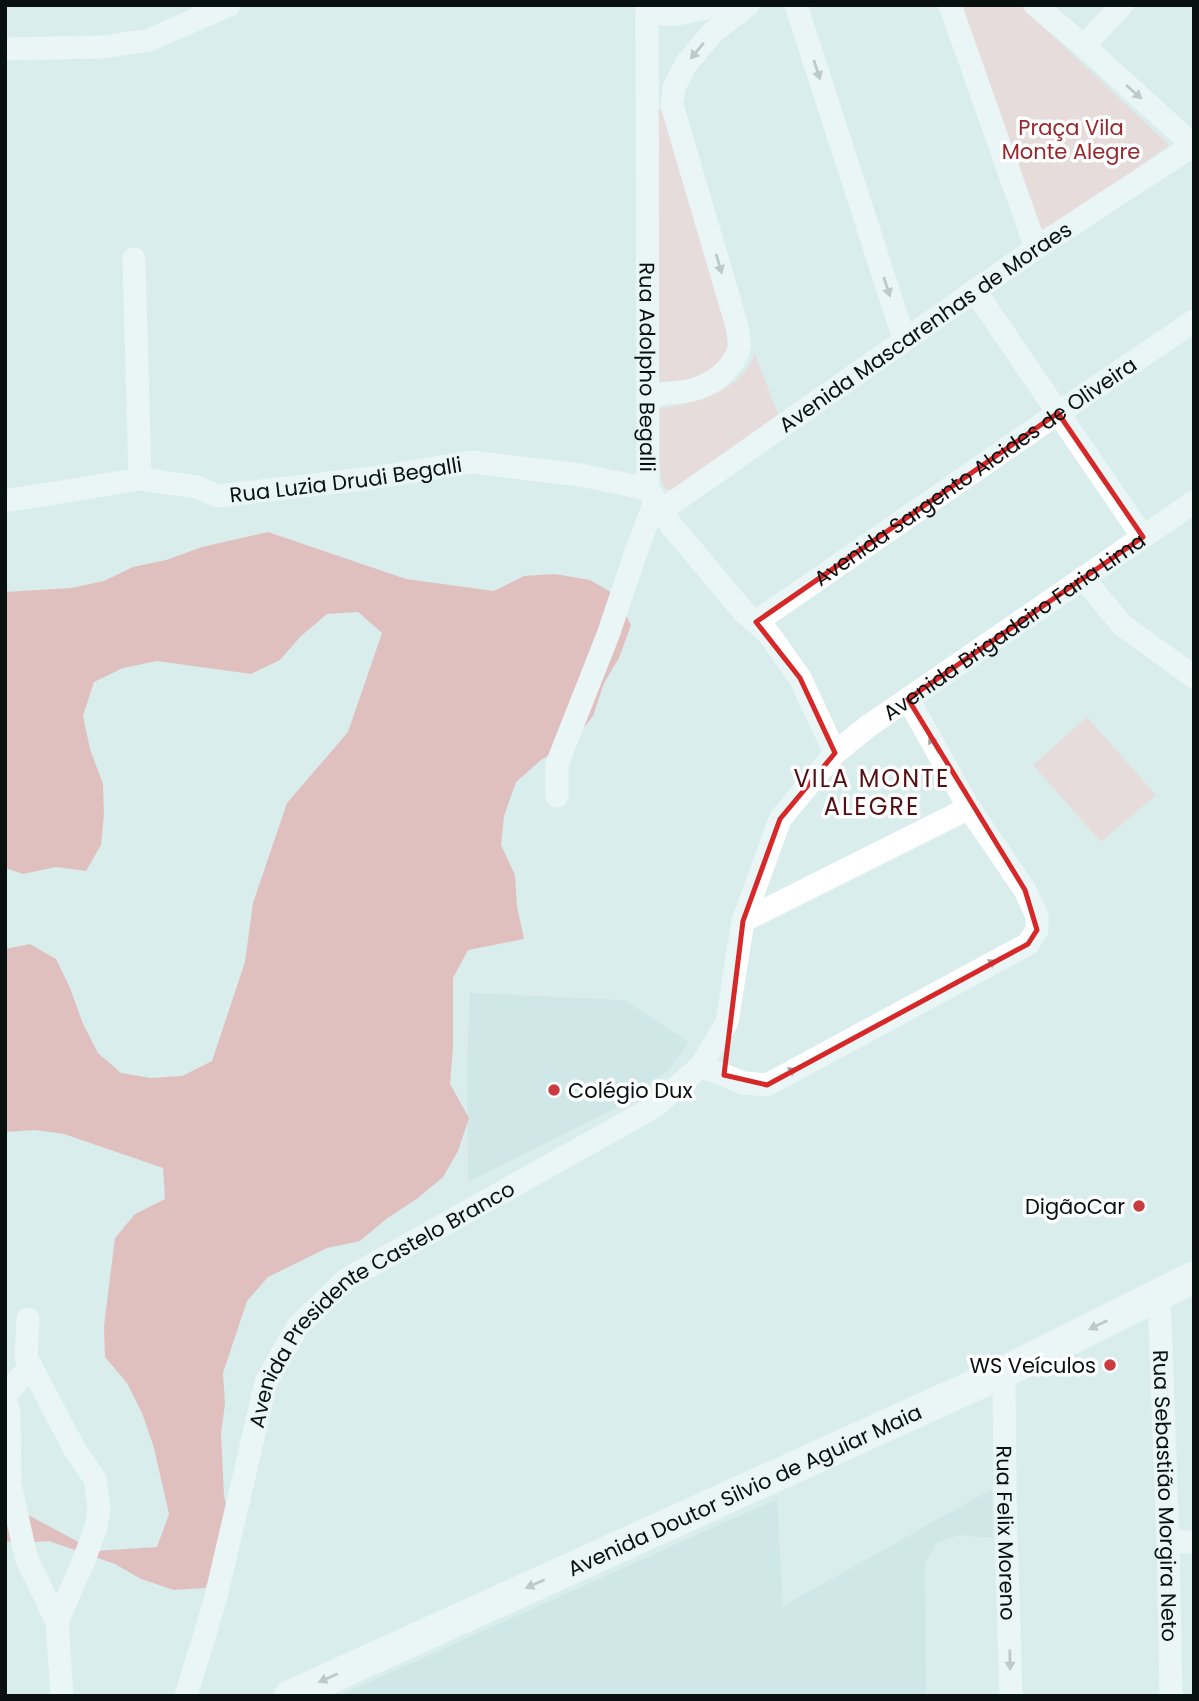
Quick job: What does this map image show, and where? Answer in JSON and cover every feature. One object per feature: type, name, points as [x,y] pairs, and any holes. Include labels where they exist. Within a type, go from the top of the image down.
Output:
[{"type":"main road","name":"Avenida Doutor Silvio de Aguiar Maia","points":[[290,1696],[1004,1372],[1194,1277]]},
{"type":"street","points":[[5,49],[103,47],[149,40],[229,5]]},
{"type":"street","points":[[647,9],[673,15],[719,5]]},
{"type":"street","points":[[648,394],[678,394],[707,386],[730,366],[739,347],[737,326],[672,105],[674,87],[686,64],[712,33],[748,5]]},
{"type":"street","points":[[796,5],[904,339]]},
{"type":"street","points":[[950,5],[1036,248]]},
{"type":"street","points":[[1035,5],[1193,145]]},
{"type":"street","points":[[1084,46],[1122,5]]},
{"type":"street","name":"Rua Adolpho Begalli","points":[[557,796],[557,764],[608,635],[655,500],[648,394],[647,9]]},
{"type":"street","points":[[648,90],[674,87]]},
{"type":"street","name":"Avenida Mascarenhas de Moraes","points":[[655,500],[904,339],[1193,145]]},
{"type":"street","points":[[134,259],[140,479]]},
{"type":"street","points":[[975,290],[1143,537]]},
{"type":"street","name":"Avenida Sargento Alcides de Oliveira","points":[[756,622],[1194,321]]},
{"type":"street","name":"Rua Luzia Drudi Begalli","points":[[5,501],[140,479],[197,487],[218,496],[372,478],[472,462],[580,475],[655,500]]},
{"type":"street","points":[[655,500],[671,525],[743,611],[768,632],[800,678],[835,753]]},
{"type":"street","name":"Avenida Brigadeiro Faria Lima","points":[[835,753],[867,727],[1194,502]]},
{"type":"street","points":[[1083,578],[1122,625],[1194,677]]},
{"type":"street","points":[[701,1066],[743,1083],[767,1085],[1028,943],[1037,930],[1037,916],[1025,890],[970,808],[908,699]]},
{"type":"street","name":"Avenida Presidente Castelo Branco","points":[[724,1075],[727,1022],[743,921],[780,818],[835,753]]},
{"type":"street","points":[[743,921],[970,808]]},
{"type":"street","name":"Avenida Presidente Castelo Branco","points":[[186,1696],[215,1601],[266,1382],[298,1326],[347,1279],[654,1107],[701,1066],[727,1022]]},
{"type":"street","name":"Rua Sebastião Morgira Neto","points":[[1159,1295],[1171,1696]]},
{"type":"street","points":[[27,1319],[26,1357],[75,1450],[95,1479],[99,1508],[88,1549],[57,1622]]},
{"type":"street","points":[[5,1394],[31,1367]]},
{"type":"street","name":"Rua Felix Moreno","points":[[1004,1372],[1011,1696]]},
{"type":"street","points":[[5,1400],[9,1412],[10,1484],[26,1557],[57,1622],[62,1696]]},
{"type":"street","points":[[1168,1542],[1194,1542]]},
{"type":"highlighted area","points":[[1058,413],[1143,537],[908,699],[1025,890],[1037,930],[1028,944],[767,1085],[724,1075],[743,921],[780,819],[835,753],[800,678],[756,622]]},
{"type":"shaded area","points":[[268,532],[406,579],[494,591],[524,576],[555,574],[590,580],[616,595],[631,625],[619,658],[604,683],[593,716],[573,741],[541,760],[516,782],[504,816],[501,845],[515,875],[517,906],[524,939],[468,950],[453,978],[450,1084],[469,1118],[458,1151],[443,1177],[360,1241],[327,1248],[268,1277],[247,1301],[223,1373],[225,1404],[221,1433],[224,1496],[231,1529],[220,1562],[205,1588],[174,1590],[141,1579],[115,1564],[49,1541],[5,1541],[5,1508],[32,1517],[95,1551],[157,1547],[169,1514],[154,1448],[142,1413],[127,1383],[105,1357],[104,1326],[115,1238],[135,1214],[165,1199],[163,1168],[64,1134],[35,1130],[5,1132],[5,949],[30,944],[56,959],[98,1053],[121,1073],[151,1078],[182,1076],[212,1061],[245,962],[253,903],[287,803],[348,732],[382,633],[358,612],[327,614],[301,636],[280,660],[251,674],[157,661],[123,668],[94,682],[83,716],[90,749],[103,784],[101,845],[86,871],[56,867],[23,874],[5,868],[5,592],[71,588],[104,581],[133,567]]},
{"type":"shaded area","name":"Colégio Dux","points":[[470,993],[624,1000],[689,1042],[668,1070],[614,1109],[468,1182],[467,1062]]},
{"type":"shaded area","points":[[992,1489],[993,1538],[958,1535],[936,1543],[925,1564],[926,1696],[338,1696],[777,1499],[783,1606]]},
{"type":"green space","name":"Praça Vila Monte Alegre","points":[[957,5],[1020,5],[1169,145],[1040,239]]},
{"type":"green space","points":[[666,107],[732,342],[723,363],[706,378],[657,383],[653,113]]},
{"type":"green space","points":[[755,354],[780,420],[673,491],[665,489],[661,478],[652,410],[687,403],[721,391],[742,375]]},
{"type":"green space","points":[[1087,717],[1156,795],[1101,842],[1033,765]]},
{"type":"place","name":"Colégio Dux","points":[[554,1090]]},
{"type":"place","name":"DigãoCar","points":[[1139,1206]]},
{"type":"place","name":"WS Veículos","points":[[1110,1365]]},
{"type":"district","name":"VILA MONTE ALEGRE","points":[[872,792]]}]
